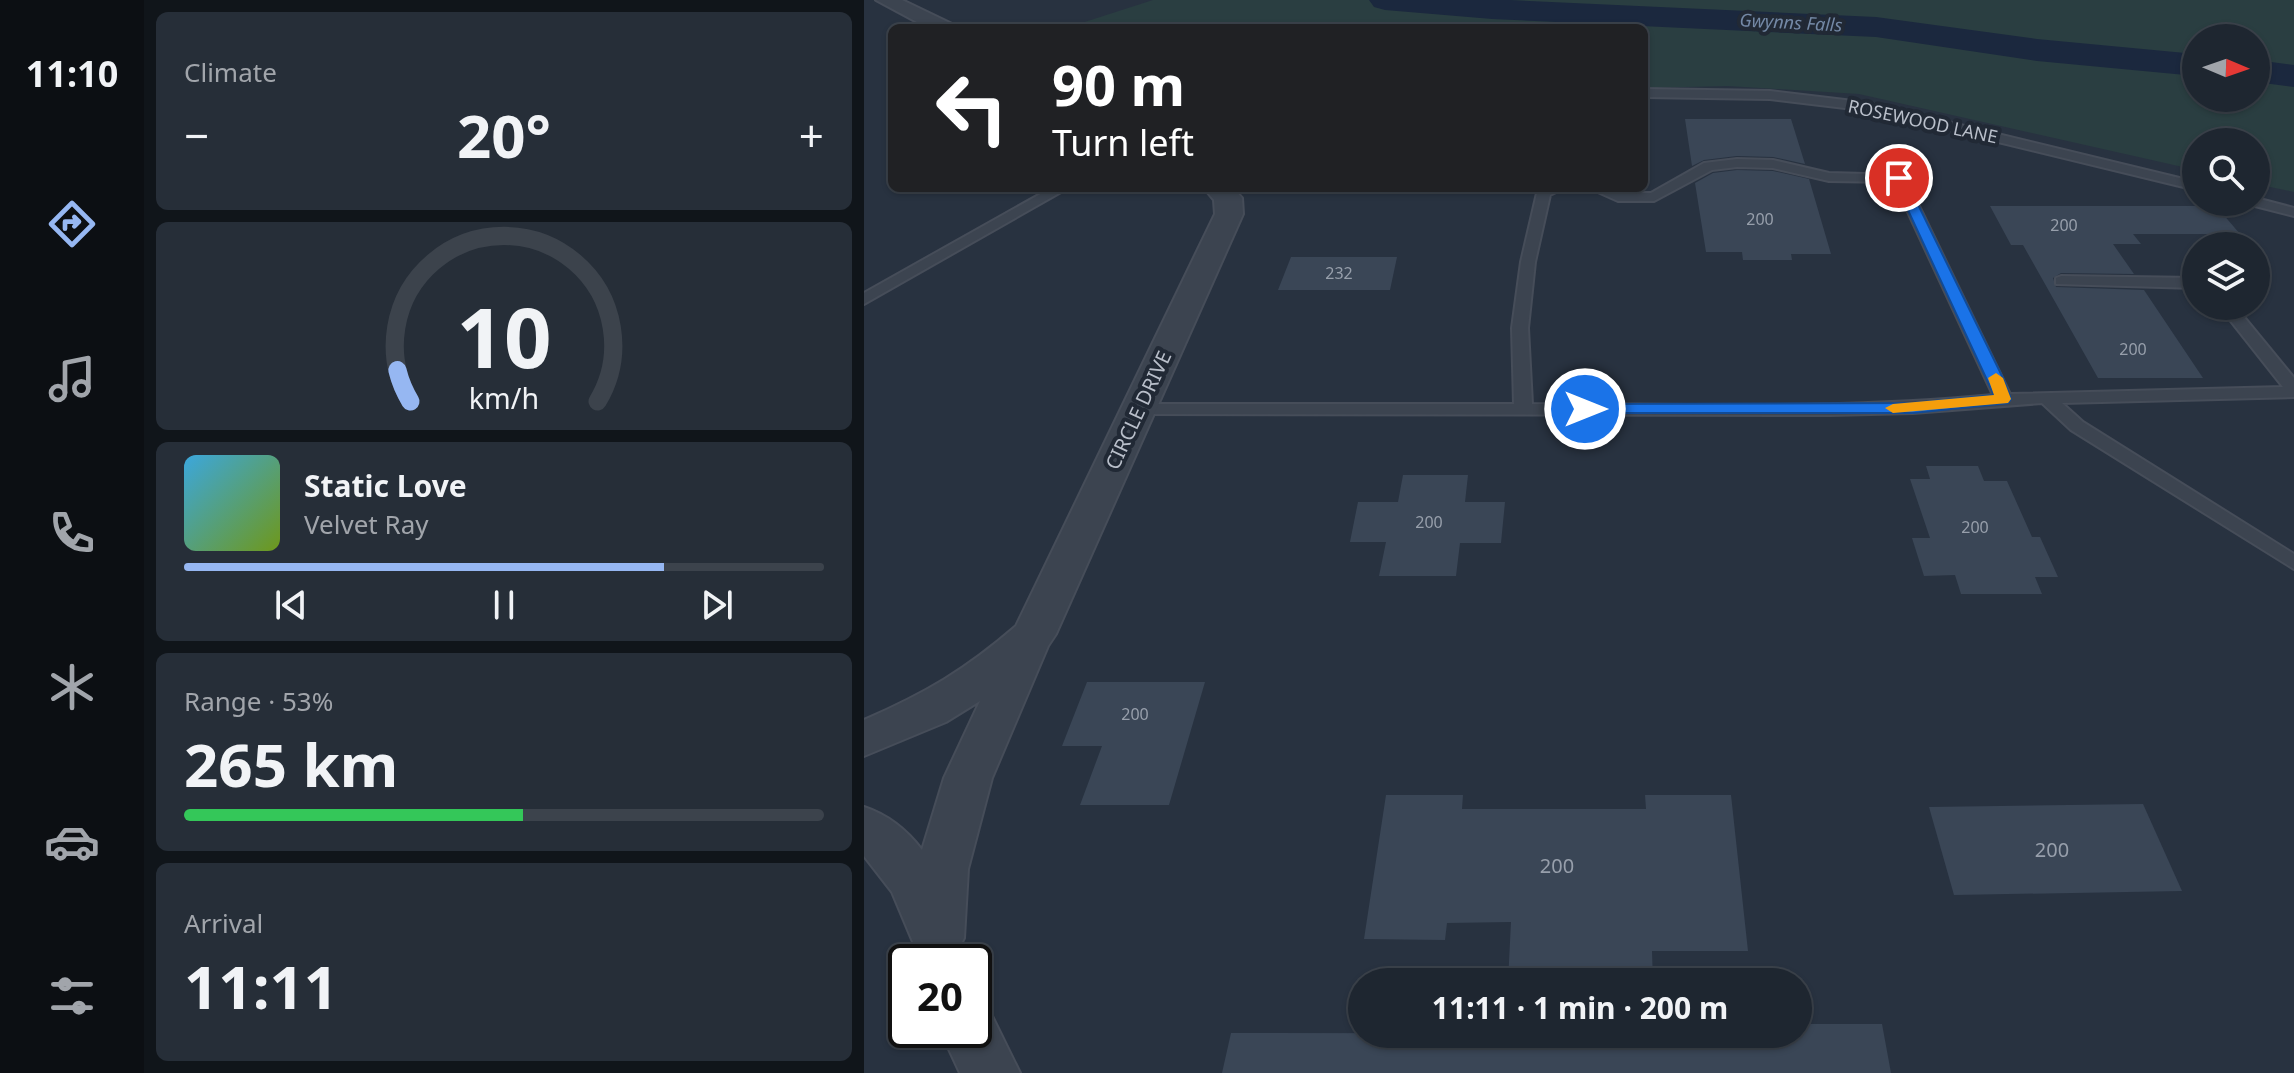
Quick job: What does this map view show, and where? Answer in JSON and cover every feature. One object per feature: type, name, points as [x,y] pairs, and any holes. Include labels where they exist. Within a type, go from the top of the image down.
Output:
[{"type":"street","points":[[886,0],[937,24]]},
{"type":"street","name":"CIRCLE DRIVE","points":[[941,944],[942,869],[968,778],[1229,214],[1228,198],[1222,192]]},
{"type":"street","name":"CIRCLE DRIVE","points":[[864,739],[930,710],[988,675],[1034,634]]},
{"type":"street","points":[[864,827],[879,837],[916,880],[939,944]]},
{"type":"street","points":[[978,1048],[990,1073]]},
{"type":"lane","name":"ROSEWOOD LANE","points":[[1648,93],[1770,95],[1870,107],[2182,183]]},
{"type":"lane","points":[[1606,192],[1618,197],[1654,197],[1669,192],[1709,166],[1737,163],[1773,164],[1829,177],[1899,178],[1996,378],[2003,399]]},
{"type":"lane","points":[[864,299],[1054,192]]},
{"type":"lane","points":[[1523,409],[1520,328],[1528,262],[1547,192]]},
{"type":"lane","points":[[2270,206],[2294,212]]},
{"type":"lane","points":[[2061,281],[2182,283]]},
{"type":"lane","points":[[2238,320],[2294,390]]},
{"type":"lane","points":[[1138,409],[1913,408],[2045,397],[2294,390]]},
{"type":"lane","points":[[2045,397],[2089,434],[2294,563]]},
{"type":"green space","points":[[1153,0],[2294,0],[2294,192],[2270,187],[2270,128],[2182,128],[2182,167],[1859,94],[1728,86],[1648,88],[1648,24],[1078,24]]},
{"type":"building","points":[[1685,119],[1791,119],[1805,164],[1773,157],[1737,156],[1704,160],[1692,166]]},
{"type":"building","points":[[1773,171],[1809,179],[1831,254],[1791,254],[1792,260],[1743,260],[1742,252],[1706,252],[1695,183],[1713,173]]},
{"type":"building","points":[[1990,206],[2182,206],[2182,216],[2225,216],[2238,232],[2133,234],[2141,244],[2113,244],[2134,274],[2061,273],[2053,278],[2056,287],[2144,290],[2203,378],[2098,378],[2023,245],[2011,245]]},
{"type":"building","points":[[1291,257],[1397,257],[1390,290],[1278,290]]},
{"type":"building","points":[[1926,466],[1978,466],[1984,481],[2007,481],[2032,537],[2040,537],[2058,577],[2035,577],[2042,594],[1961,594],[1955,575],[1924,576],[1912,538],[1930,538],[1910,479],[1930,479]]},
{"type":"building","points":[[1403,475],[1468,475],[1465,502],[1505,502],[1501,543],[1460,543],[1456,576],[1379,576],[1386,542],[1350,542],[1358,502],[1398,502]]},
{"type":"building","points":[[1087,682],[1205,682],[1169,805],[1080,805],[1102,746],[1062,746]]},
{"type":"building","points":[[1386,795],[1463,795],[1462,809],[1646,809],[1645,795],[1731,795],[1748,951],[1652,951],[1653,968],[1509,968],[1511,922],[1447,923],[1445,940],[1364,939]]},
{"type":"building","points":[[2143,804],[2182,891],[1954,895],[1929,807]]},
{"type":"building","points":[[1812,1024],[1882,1024],[1891,1073],[1222,1073],[1231,1033],[1348,1033],[1348,1048],[1812,1048]]},
{"type":"waterway","name":"Gwynns Falls","points":[[1385,0],[1492,9],[1876,27],[2037,50],[2182,64]]},
{"type":"waterway","name":"Gwynns Falls","points":[[2270,73],[2294,76]]},
{"type":"slow traffic","points":[[1893,408],[2003,399],[1996,378]]},
{"type":"route","points":[[1585,409],[1831,410],[1913,408],[2003,399],[1996,378],[1899,178]]}]
